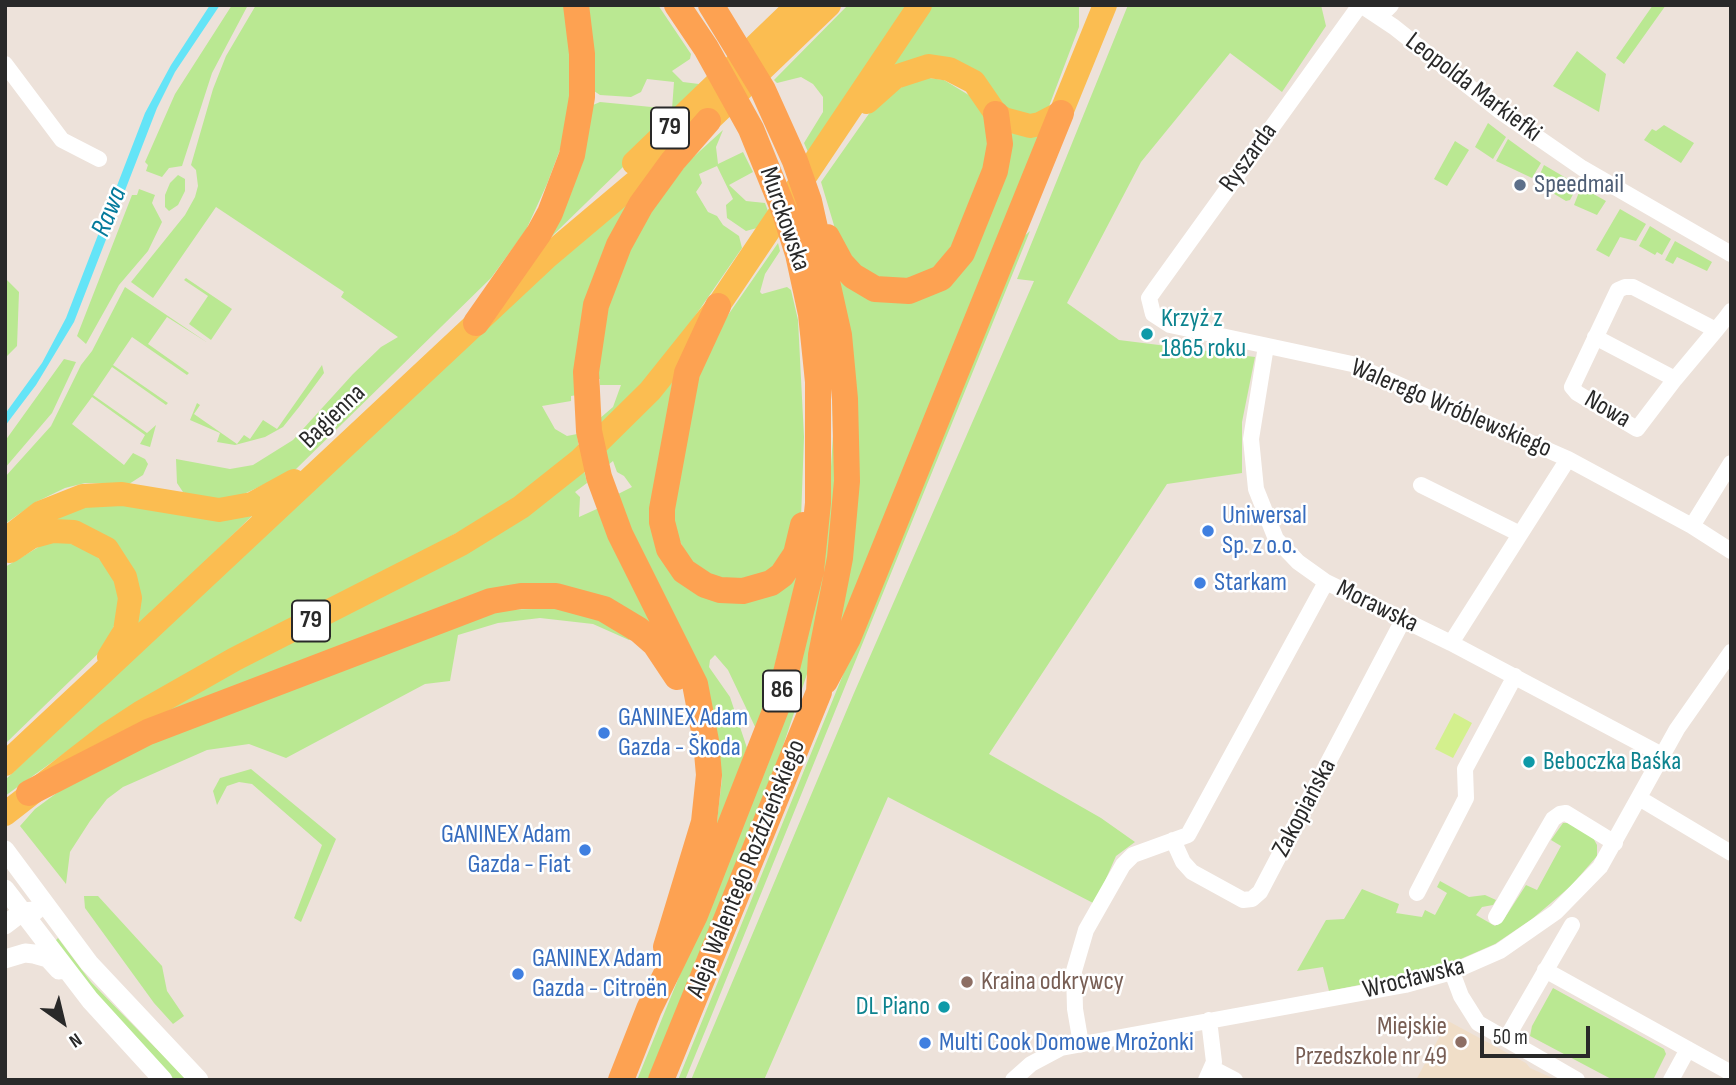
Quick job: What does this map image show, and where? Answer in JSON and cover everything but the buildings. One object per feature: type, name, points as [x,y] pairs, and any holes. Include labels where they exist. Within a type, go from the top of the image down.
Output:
[{"type":"highway","points":[[475,323],[539,233],[550,213],[572,155],[582,97],[576,5]]},
{"type":"highway","name":"Murckowska","points":[[677,5],[732,91],[785,213],[804,279],[818,382],[817,455]]},
{"type":"highway","name":"Murckowska","points":[[711,5],[729,31],[769,102],[823,238]]},
{"type":"highway","points":[[819,692],[848,638],[1061,113]]},
{"type":"highway","points":[[823,238],[853,276],[875,289],[909,291],[941,278],[962,253],[995,171],[1000,144],[996,114]]},
{"type":"highway","points":[[649,1009],[704,822],[709,775],[699,695],[684,659],[615,522],[594,457],[586,379],[594,314],[619,245],[641,205],[673,161],[708,121]]},
{"type":"highway","name":"Aleja Walentego Roździeńskiego","points":[[661,1080],[819,692],[821,655],[840,558],[847,442],[839,335],[823,238]]},
{"type":"highway","points":[[718,306],[687,373],[663,509],[662,522],[669,549],[684,571],[705,585],[727,591],[758,588],[782,575],[796,554],[801,538],[817,455]]},
{"type":"highway","name":"Aleja Walentego Roździeńskiego","points":[[621,1080],[649,1009],[702,898],[783,688],[811,571],[818,503],[817,455]]},
{"type":"highway","points":[[29,793],[148,732],[218,703],[441,618],[492,601],[521,596],[556,596],[575,600],[604,609],[639,629],[668,659],[703,725]]},
{"type":"main road","name":"79","points":[[548,256],[622,174],[798,5]]},
{"type":"main road","name":"79","points":[[708,121],[828,5]]},
{"type":"main road","name":"79","points":[[5,814],[108,734],[164,699],[442,555],[521,507],[615,429],[650,391],[718,306],[920,5]]},
{"type":"main road","points":[[822,148],[881,87],[917,68],[949,69],[964,75],[982,91],[996,114],[1030,126],[1061,113],[1105,5]]},
{"type":"main road","name":"Bagienna","points":[[5,764],[548,256],[708,121]]},
{"type":"main road","points":[[5,540],[40,513],[83,496],[122,494],[219,510],[243,507],[268,497],[339,453]]},
{"type":"main road","points":[[5,557],[31,537],[65,531],[101,544],[116,560],[128,584],[130,598],[125,631],[93,681]]},
{"type":"street","name":"Leopolda Markiefki","points":[[1360,5],[1501,112],[1582,168],[1731,254]]},
{"type":"street","name":"Ryszarda","points":[[1153,314],[1149,298],[1360,5]]},
{"type":"street","points":[[1379,18],[1391,5]]},
{"type":"street","points":[[5,64],[62,140],[99,159]]},
{"type":"street","name":"Nowa","points":[[1716,330],[1633,287],[1625,287],[1618,290],[1572,387],[1577,393],[1637,429],[1675,379],[1716,330],[1731,311]]},
{"type":"street","name":"Walerego Wróblewskiego","points":[[1153,314],[1170,325],[1352,364],[1568,459],[1692,526],[1731,551]]},
{"type":"street","points":[[1595,337],[1675,379]]},
{"type":"street","name":"Morawska","points":[[1266,346],[1251,439],[1256,489],[1276,539],[1298,562],[1326,582],[1451,643],[1662,755]]},
{"type":"street","points":[[1451,643],[1568,459]]},
{"type":"street","points":[[1692,526],[1731,463]]},
{"type":"street","points":[[1421,485],[1520,534]]},
{"type":"street","points":[[1082,1044],[1075,1009],[1074,971],[1086,930],[1123,865],[1133,855],[1188,835],[1326,582]]},
{"type":"street","name":"Zakopiańska","points":[[1173,840],[1183,862],[1192,872],[1243,900],[1251,900],[1260,892],[1403,620]]},
{"type":"street","name":"Wrocławska","points":[[1013,1080],[1043,1056],[1082,1044],[1405,985],[1452,972],[1500,951],[1536,928],[1583,885],[1615,844],[1692,705],[1731,652]]},
{"type":"street","points":[[1417,893],[1466,798],[1465,769],[1515,677]]},
{"type":"street","points":[[1639,798],[1731,853]]},
{"type":"street","points":[[1496,917],[1553,819],[1560,814],[1566,813],[1615,844]]},
{"type":"street","points":[[5,850],[89,962],[199,1080]]},
{"type":"street","points":[[7,892],[17,921],[163,1080]]},
{"type":"street","points":[[5,951],[17,921],[50,910]]},
{"type":"street","points":[[1506,1040],[1572,925]]},
{"type":"street","points":[[5,959],[25,953],[48,958],[90,1000]]},
{"type":"street","points":[[1545,970],[1731,1073]]},
{"type":"street","points":[[1452,972],[1461,996],[1478,1023],[1577,1080]]},
{"type":"street","points":[[1209,1020],[1209,1074],[1235,1080]]},
{"type":"street","points":[[1671,1080],[1688,1049]]},
{"type":"shaded area","name":"Miejskie Przedszkole nr 49","points":[[1448,1021],[1526,1063],[1530,1068],[1557,1080],[1416,1080]]},
{"type":"green space","points":[[232,5],[248,5],[212,73],[182,166],[169,168],[162,177],[146,171],[148,165],[145,162],[175,94]]},
{"type":"green space","points":[[256,5],[567,5],[572,97],[564,139],[547,184],[526,230],[491,278],[295,470],[231,500],[196,498],[183,492],[177,483],[176,459],[230,469],[253,465],[293,440],[353,374],[381,347],[398,337],[341,297],[344,292],[216,207],[153,298],[131,282],[185,215],[195,197],[198,186],[196,170],[191,165],[213,89],[226,56]]},
{"type":"green space","points":[[584,5],[658,5],[691,54],[690,59],[672,71],[683,82],[699,84],[659,132],[549,239],[593,105],[600,102],[672,109],[674,82],[647,79],[641,92],[631,97],[600,95],[594,91]]},
{"type":"green space","points":[[848,5],[909,5],[808,152],[804,143],[823,112],[823,97],[813,84],[801,77],[777,83],[774,80]]},
{"type":"green space","points":[[932,5],[1079,5],[1079,27],[1048,109],[1037,116],[1011,114],[995,95],[893,64]]},
{"type":"green space","points":[[1128,5],[1321,5],[1326,26],[1282,92],[1230,53],[1141,162],[1067,303],[1119,340],[1255,357],[1242,422],[1242,473],[1167,484],[989,754],[1101,818],[1135,842],[1116,856],[1095,904],[888,797],[764,1080],[691,1080],[854,693],[1034,281],[1017,279]]},
{"type":"green space","points":[[1653,5],[1666,5],[1624,64],[1616,58]]},
{"type":"green space","points":[[1577,51],[1606,74],[1599,112],[1553,86]]},
{"type":"green space","points":[[922,77],[944,80],[972,97],[986,115],[992,150],[956,240],[931,272],[894,282],[856,268],[836,232],[821,182],[880,98]]},
{"type":"green space","points":[[1488,123],[1506,137],[1493,159],[1475,147]]},
{"type":"green space","points":[[1664,125],[1694,143],[1681,163],[1644,140],[1652,129],[1656,131]]},
{"type":"green space","points":[[723,130],[716,147],[718,164],[743,152],[753,172],[729,185],[746,201],[765,203],[768,211],[757,228],[746,231],[727,218],[726,205],[733,199],[717,166],[699,174],[702,183],[696,192],[708,212],[717,216],[723,225],[739,236],[742,248],[673,348],[601,429],[599,419],[613,407],[621,385],[600,385],[600,379],[596,379],[605,311],[641,224],[689,161]]},
{"type":"green space","points":[[1010,133],[1041,135],[845,620],[840,620],[840,282],[935,292]]},
{"type":"green space","points":[[1508,139],[1541,163],[1532,178],[1496,161]]},
{"type":"green space","points":[[1455,141],[1469,150],[1447,186],[1434,179]]},
{"type":"green space","points":[[1544,165],[1578,185],[1570,200],[1566,201],[1536,183]]},
{"type":"green space","points":[[178,175],[185,179],[185,191],[178,205],[169,211],[165,207],[165,195],[170,183]]},
{"type":"green space","points":[[1581,187],[1606,201],[1597,215],[1574,205]]},
{"type":"green space","points":[[139,189],[155,195],[152,203],[162,222],[148,251],[119,285],[86,344],[77,336],[132,195],[137,195]]},
{"type":"green space","points":[[631,189],[577,395],[571,396],[571,401],[542,406],[555,429],[567,436],[577,434],[579,449],[500,509],[94,732],[5,796],[5,780]]},
{"type":"green space","points":[[1620,209],[1646,224],[1636,241],[1620,237],[1609,257],[1596,250]]},
{"type":"green space","points":[[1650,226],[1671,239],[1662,255],[1657,252],[1655,255],[1639,246]]},
{"type":"green space","points":[[1030,231],[685,1080],[678,1080],[1020,240]]},
{"type":"green space","points":[[1675,241],[1712,262],[1707,271],[1677,257],[1673,264],[1665,260]]},
{"type":"green space","points":[[778,243],[780,251],[765,274],[760,292],[762,294],[787,287],[791,290],[798,320],[804,437],[801,519],[796,539],[768,574],[723,581],[692,565],[672,526],[690,397],[710,341]]},
{"type":"green space","points":[[5,278],[19,292],[17,346],[5,358]]},
{"type":"green space","points":[[186,278],[232,309],[211,340],[189,324],[208,296],[184,280]]},
{"type":"green space","points":[[125,287],[208,343],[167,317],[148,344],[189,373],[187,375],[132,337],[113,365],[168,403],[166,405],[112,367],[93,395],[147,433],[156,425],[150,447],[140,444],[145,435],[92,397],[72,424],[124,465],[133,453],[145,459],[148,464],[143,475],[129,484],[85,483],[65,488],[36,502],[5,524],[5,477],[51,426],[81,365],[92,351]]},
{"type":"green space","points":[[832,345],[836,518],[808,671],[780,755],[648,1080],[637,1080],[712,896],[829,498],[833,435]]},
{"type":"green space","points":[[64,359],[76,362],[52,413],[5,468],[5,441]]},
{"type":"green space","points":[[322,365],[324,373],[299,407],[283,427],[265,437],[235,445],[217,442],[220,433],[190,420],[197,403],[200,405],[194,414],[237,444],[244,435],[250,439],[263,420],[277,429]]},
{"type":"green space","points":[[673,378],[656,494],[689,586],[798,573],[758,733],[728,670],[715,655],[710,660],[709,667],[730,697],[747,748],[716,830],[722,778],[713,710],[628,529],[618,494],[632,487],[624,476],[617,472],[613,461],[608,465],[605,451]]},
{"type":"green space","points":[[584,470],[587,483],[575,492],[580,497],[579,517],[599,508],[663,636],[564,590],[157,714]]},
{"type":"green space","points":[[90,503],[256,512],[136,629],[137,585],[45,519]]},
{"type":"green space","points":[[52,539],[87,547],[114,573],[121,608],[106,646],[5,744],[5,567]]},
{"type":"green space","points":[[573,608],[633,636],[629,640],[593,624],[540,618],[498,623],[458,635],[450,681],[425,684],[286,758],[249,744],[207,750],[123,787],[107,799],[70,852],[66,884],[20,826],[35,809],[92,767],[494,610]]},
{"type":"green space","points":[[1454,713],[1472,723],[1453,758],[1435,749]]},
{"type":"green space","points":[[251,769],[336,839],[301,922],[294,918],[322,845],[252,784],[239,782],[227,786],[217,805],[213,791],[220,778]]},
{"type":"green space","points":[[1563,823],[1570,823],[1591,834],[1597,845],[1597,856],[1571,886],[1532,919],[1495,944],[1456,961],[1404,976],[1329,991],[1323,967],[1297,971],[1326,920],[1344,919],[1362,889],[1399,904],[1396,913],[1422,917],[1425,910],[1435,915],[1447,893],[1437,887],[1440,881],[1469,897],[1485,895],[1496,900],[1493,905],[1482,907],[1476,915],[1495,926],[1504,919],[1526,885],[1537,890],[1561,846],[1551,840]]},
{"type":"green space","points":[[84,896],[98,896],[162,966],[167,991],[184,1016],[173,1024],[154,1003],[85,908]]},
{"type":"green space","points":[[58,938],[91,982],[187,1080],[175,1080],[149,1054],[104,1004],[55,941]]},
{"type":"green space","points":[[1553,988],[1664,1049],[1666,1054],[1653,1080],[1613,1080],[1530,1036],[1532,1026]]},
{"type":"water","name":"Rawa","points":[[210,5],[220,5],[175,72],[157,108],[74,322],[36,385],[5,426],[5,414],[42,363],[66,318],[145,113],[171,65]]},
{"type":"place","name":"Speedmail","points":[[1520,185]]},
{"type":"place","name":"Krzyż z 1865 roku","points":[[1147,334]]},
{"type":"place","name":"Uniwersal Sp. z o.o.","points":[[1208,531]]},
{"type":"place","name":"Starkam","points":[[1200,583]]},
{"type":"place","name":"GANINEX Adam Gazda - Škoda","points":[[604,733]]},
{"type":"place","name":"Beboczka Baśka","points":[[1529,762]]},
{"type":"place","name":"GANINEX Adam Gazda - Fiat","points":[[585,850]]},
{"type":"place","name":"GANINEX Adam Gazda - Citroën","points":[[518,974]]},
{"type":"place","name":"Kraina odkrywcy","points":[[967,982]]},
{"type":"place","name":"DL Piano","points":[[944,1007]]},
{"type":"place","name":"Miejskie Przedszkole nr 49","points":[[1461,1042]]},
{"type":"place","name":"Multi Cook Domowe Mrożonki","points":[[925,1043]]}]
